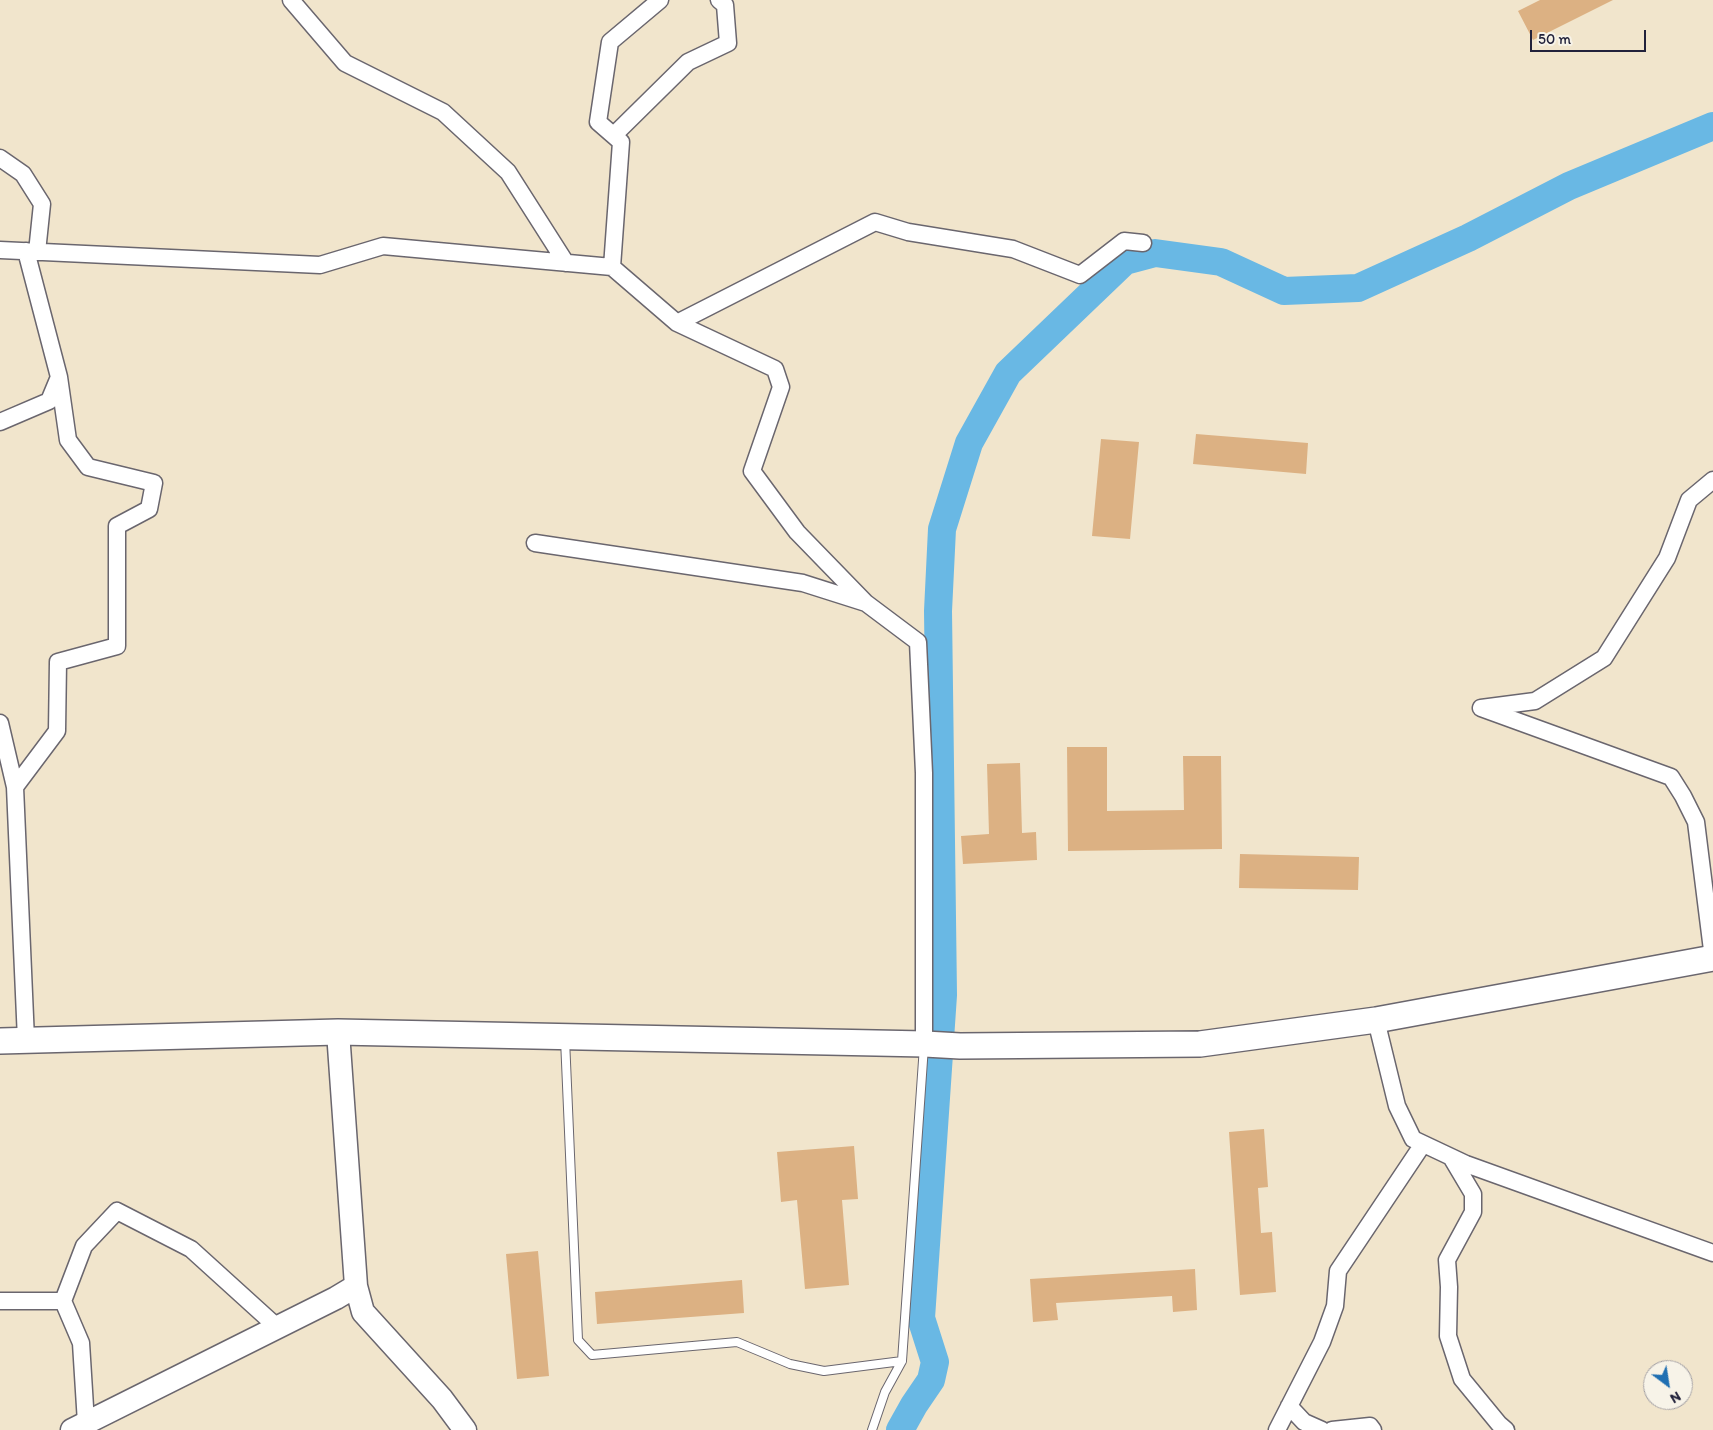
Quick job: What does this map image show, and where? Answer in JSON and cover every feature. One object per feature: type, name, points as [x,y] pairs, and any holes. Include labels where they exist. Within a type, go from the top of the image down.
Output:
[{"type":"main road","points":[[0,1041],[338,1032],[960,1046],[1200,1044],[1376,1020],[1713,958]]},
{"type":"street","points":[[290,0],[345,63],[443,112],[508,172],[566,263]]},
{"type":"street","points":[[612,267],[621,142],[598,122],[610,42],[660,0]]},
{"type":"street","points":[[614,135],[688,62],[728,43],[725,5],[718,0]]},
{"type":"street","points":[[0,158],[23,174],[42,204],[31,251],[59,377],[68,440],[88,467],[154,483],[149,509],[117,526],[117,646],[58,662],[57,731],[15,787]]},
{"type":"street","points":[[677,323],[875,222],[908,232],[1013,249],[1080,275],[1124,241],[1143,242]]},
{"type":"street","points":[[0,250],[320,265],[383,246],[612,267],[677,323],[775,370],[781,387],[752,471],[797,532],[866,604],[918,642],[924,773],[924,1044]]},
{"type":"street","points":[[0,422],[49,400],[59,377]]},
{"type":"street","points":[[1713,480],[1689,500],[1667,558],[1604,658],[1535,701],[1480,708],[1670,777],[1683,796],[1696,822],[1713,958]]},
{"type":"street","points":[[535,543],[802,583],[866,604]]},
{"type":"street","points":[[0,723],[15,787],[26,1040]]},
{"type":"street","points":[[1376,1020],[1397,1106],[1414,1139],[1466,1164],[1713,1253]]},
{"type":"street","points":[[338,1032],[356,1286],[363,1312],[442,1399],[466,1430]]},
{"type":"street","points":[[1278,1430],[1322,1342],[1335,1306],[1338,1271],[1424,1144]]},
{"type":"street","points":[[1451,1157],[1473,1194],[1473,1212],[1447,1260],[1449,1287],[1448,1336],[1462,1379],[1506,1430]]},
{"type":"street","points":[[277,1328],[191,1249],[117,1211],[84,1246],[64,1301],[81,1343],[79,1427],[277,1328],[336,1298],[356,1286]]},
{"type":"street","points":[[0,1301],[64,1301]]},
{"type":"street","points":[[1289,1406],[1304,1422],[1322,1430]]},
{"type":"street","points":[[1332,1430],[1370,1426],[1373,1430]]},
{"type":"lane","points":[[565,1037],[578,1340],[592,1355],[737,1342],[790,1364],[824,1371],[902,1361]]},
{"type":"lane","points":[[872,1430],[886,1392],[902,1361],[924,1044]]},
{"type":"building","points":[[1540,0],[1613,0],[1533,40],[1518,11]]},
{"type":"building","points":[[1196,434],[1308,443],[1306,474],[1193,464]]},
{"type":"building","points":[[1101,439],[1139,442],[1130,539],[1092,536]]},
{"type":"building","points":[[1067,747],[1107,747],[1107,811],[1184,810],[1183,756],[1221,756],[1222,849],[1068,851]]},
{"type":"building","points":[[1020,763],[1022,833],[1036,832],[1037,860],[963,864],[961,836],[989,834],[987,764]]},
{"type":"building","points":[[1240,854],[1359,857],[1358,890],[1239,888]]},
{"type":"building","points":[[1264,1129],[1268,1187],[1258,1188],[1261,1233],[1272,1232],[1276,1292],[1240,1295],[1229,1132]]},
{"type":"building","points":[[854,1146],[858,1199],[842,1200],[849,1285],[805,1289],[797,1200],[781,1202],[777,1152]]},
{"type":"building","points":[[538,1251],[549,1376],[517,1379],[506,1254]]},
{"type":"building","points":[[1195,1269],[1197,1310],[1173,1312],[1172,1296],[1056,1303],[1058,1320],[1033,1322],[1030,1279]]},
{"type":"building","points":[[742,1280],[744,1313],[597,1324],[595,1292]]},
{"type":"waterway","points":[[900,1430],[931,1380],[935,1362],[921,1318],[943,995],[938,611],[942,529],[969,443],[1008,373],[1125,261],[1155,253],[1221,262],[1284,291],[1358,288],[1468,238],[1569,186],[1713,126]]}]
